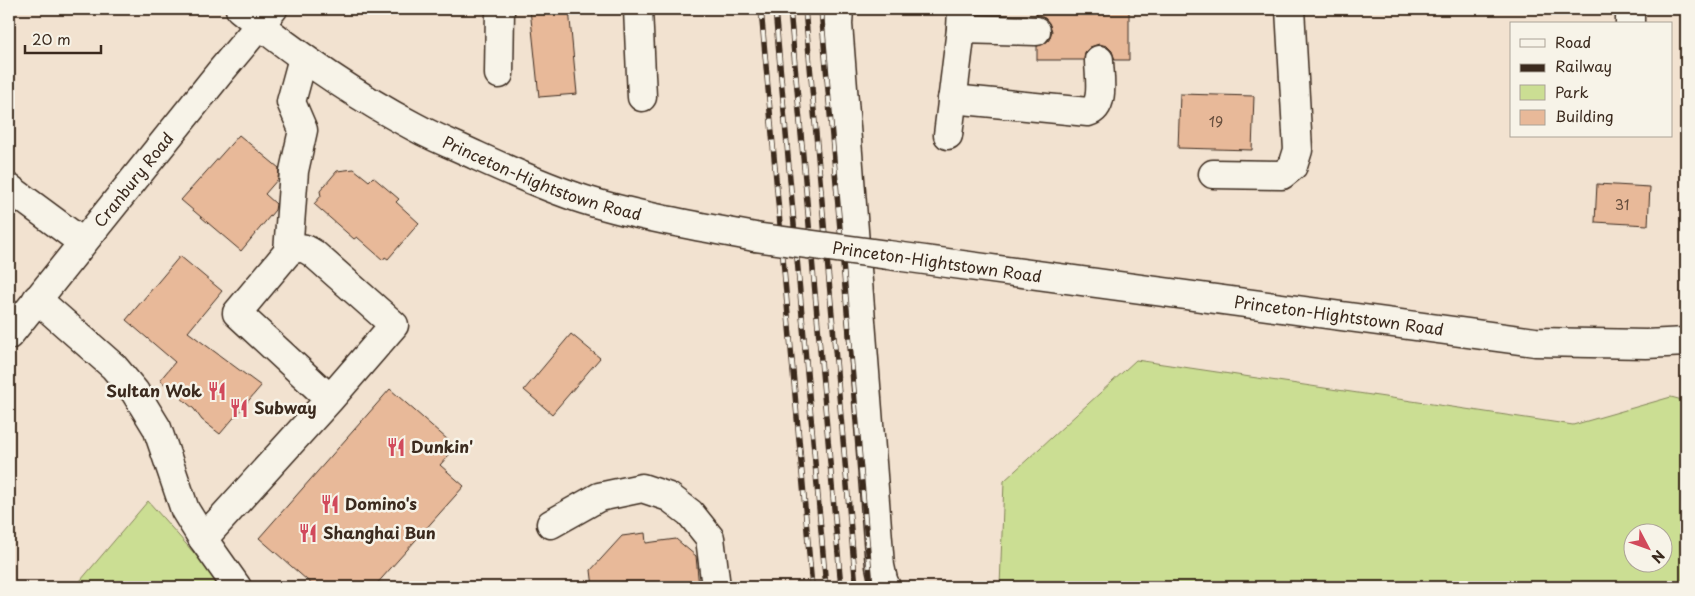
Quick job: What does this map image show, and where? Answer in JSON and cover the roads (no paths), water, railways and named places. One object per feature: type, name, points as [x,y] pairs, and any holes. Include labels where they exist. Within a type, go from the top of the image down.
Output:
[{"type":"main road","points":[[499,74],[500,9]]},
{"type":"main road","points":[[638,9],[642,97]]},
{"type":"main road","points":[[840,9],[838,24],[880,566],[882,580],[886,587]]},
{"type":"main road","points":[[1213,174],[1282,175],[1292,166],[1298,150],[1290,9]]},
{"type":"main road","points":[[1630,9],[1630,22]]},
{"type":"main road","name":"Princeton-Hightstown Road","points":[[258,14],[303,58],[344,86],[416,128],[538,183],[586,200],[630,211],[755,237],[1535,342],[1646,344],[1686,342]]},
{"type":"main road","name":"Cranbury Road","points":[[9,335],[220,71],[258,14]]},
{"type":"main road","points":[[948,135],[962,19],[1036,31]]},
{"type":"main road","points":[[288,252],[294,172],[303,130],[291,102],[303,58]]},
{"type":"main road","points":[[952,99],[1085,112],[1092,111],[1098,106],[1100,99],[1098,60]]},
{"type":"main road","points":[[9,188],[82,242]]},
{"type":"main road","points":[[203,540],[330,399],[394,325],[306,248],[296,247],[288,252],[237,313],[330,399]]},
{"type":"main road","points":[[37,299],[114,367],[135,392],[157,428],[185,510],[203,540],[237,587]]},
{"type":"main road","points":[[551,524],[599,497],[642,488],[670,497],[690,514],[710,538],[716,587]]},
{"type":"railway","points":[[761,9],[812,587]]},
{"type":"railway","points":[[775,9],[826,587]]},
{"type":"railway","points":[[790,9],[841,587]]},
{"type":"railway","points":[[805,9],[856,587]]},
{"type":"railway","points":[[821,9],[871,587]]},
{"type":"place","name":"Sultan Wok","points":[[217,391]]},
{"type":"place","name":"Subway","points":[[239,408]]},
{"type":"place","name":"Dunkin'","points":[[396,447]]},
{"type":"place","name":"Domino's","points":[[330,504]]},
{"type":"place","name":"Shanghai Bun","points":[[308,533]]}]
